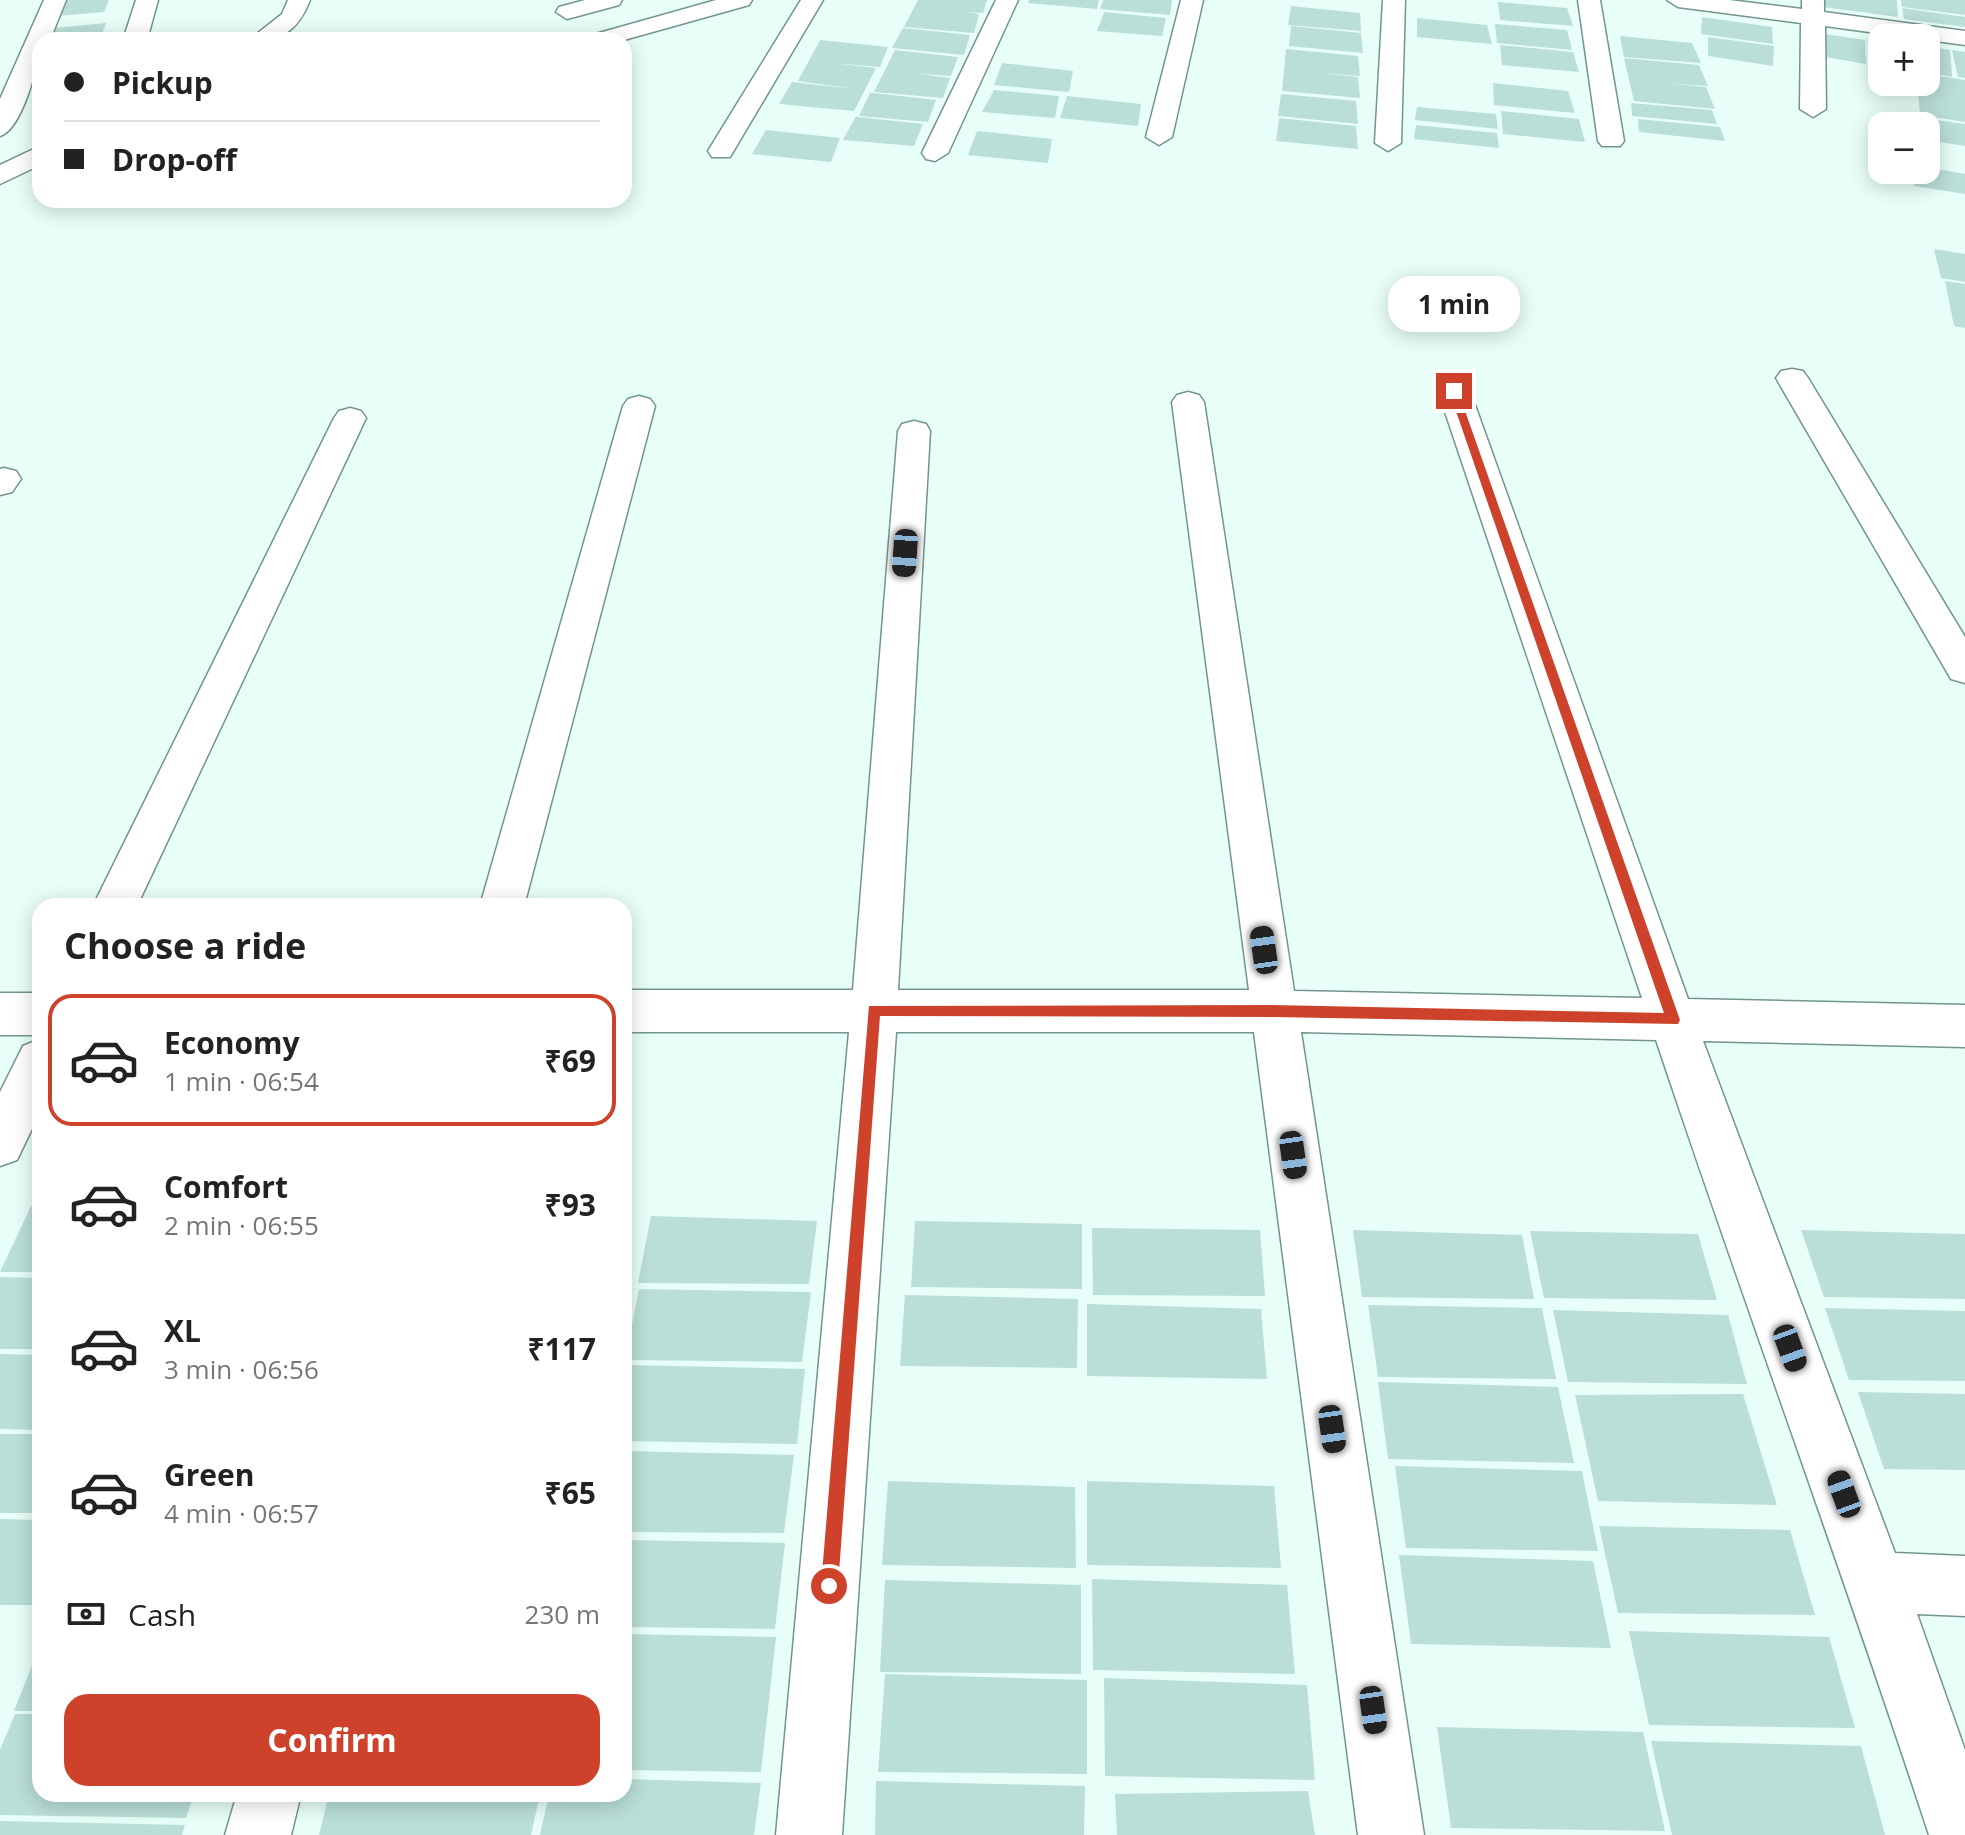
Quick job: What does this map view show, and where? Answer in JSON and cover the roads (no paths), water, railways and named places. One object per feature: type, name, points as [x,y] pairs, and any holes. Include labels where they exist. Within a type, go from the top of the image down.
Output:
[{"type":"street","points":[[41,32],[55,0]]},
{"type":"street","points":[[137,32],[147,0]]},
{"type":"street","points":[[272,32],[292,17],[299,0]]},
{"type":"street","points":[[567,12],[611,0]]},
{"type":"street","points":[[619,32],[677,8],[741,0]]},
{"type":"street","points":[[721,151],[812,0]]},
{"type":"street","points":[[935,153],[1007,0]]},
{"type":"street","points":[[1159,137],[1192,0]]},
{"type":"street","points":[[1388,143],[1394,0]]},
{"type":"street","points":[[1589,0],[1611,141]]},
{"type":"street","points":[[1678,0],[1813,8],[1965,38]]},
{"type":"street","points":[[1813,8],[1813,109]]},
{"type":"street","points":[[0,128],[32,54]]},
{"type":"street","points":[[0,176],[32,158]]},
{"type":"street","points":[[1792,378],[1965,669]]},
{"type":"street","points":[[1454,391],[1746,1232],[1876,1582],[1962,1835]]},
{"type":"street","points":[[1188,402],[1391,1835]]},
{"type":"street","points":[[504,898],[639,406]]},
{"type":"street","points":[[119,898],[350,418]]},
{"type":"street","points":[[809,1835],[858,1243],[914,431]]},
{"type":"street","points":[[632,1011],[1272,1011],[1965,1026]]},
{"type":"street","points":[[0,1014],[32,1014]]},
{"type":"street","points":[[0,1143],[32,1077]]},
{"type":"street","points":[[1876,1582],[1965,1586]]},
{"type":"street","points":[[258,1835],[267,1802]]}]
